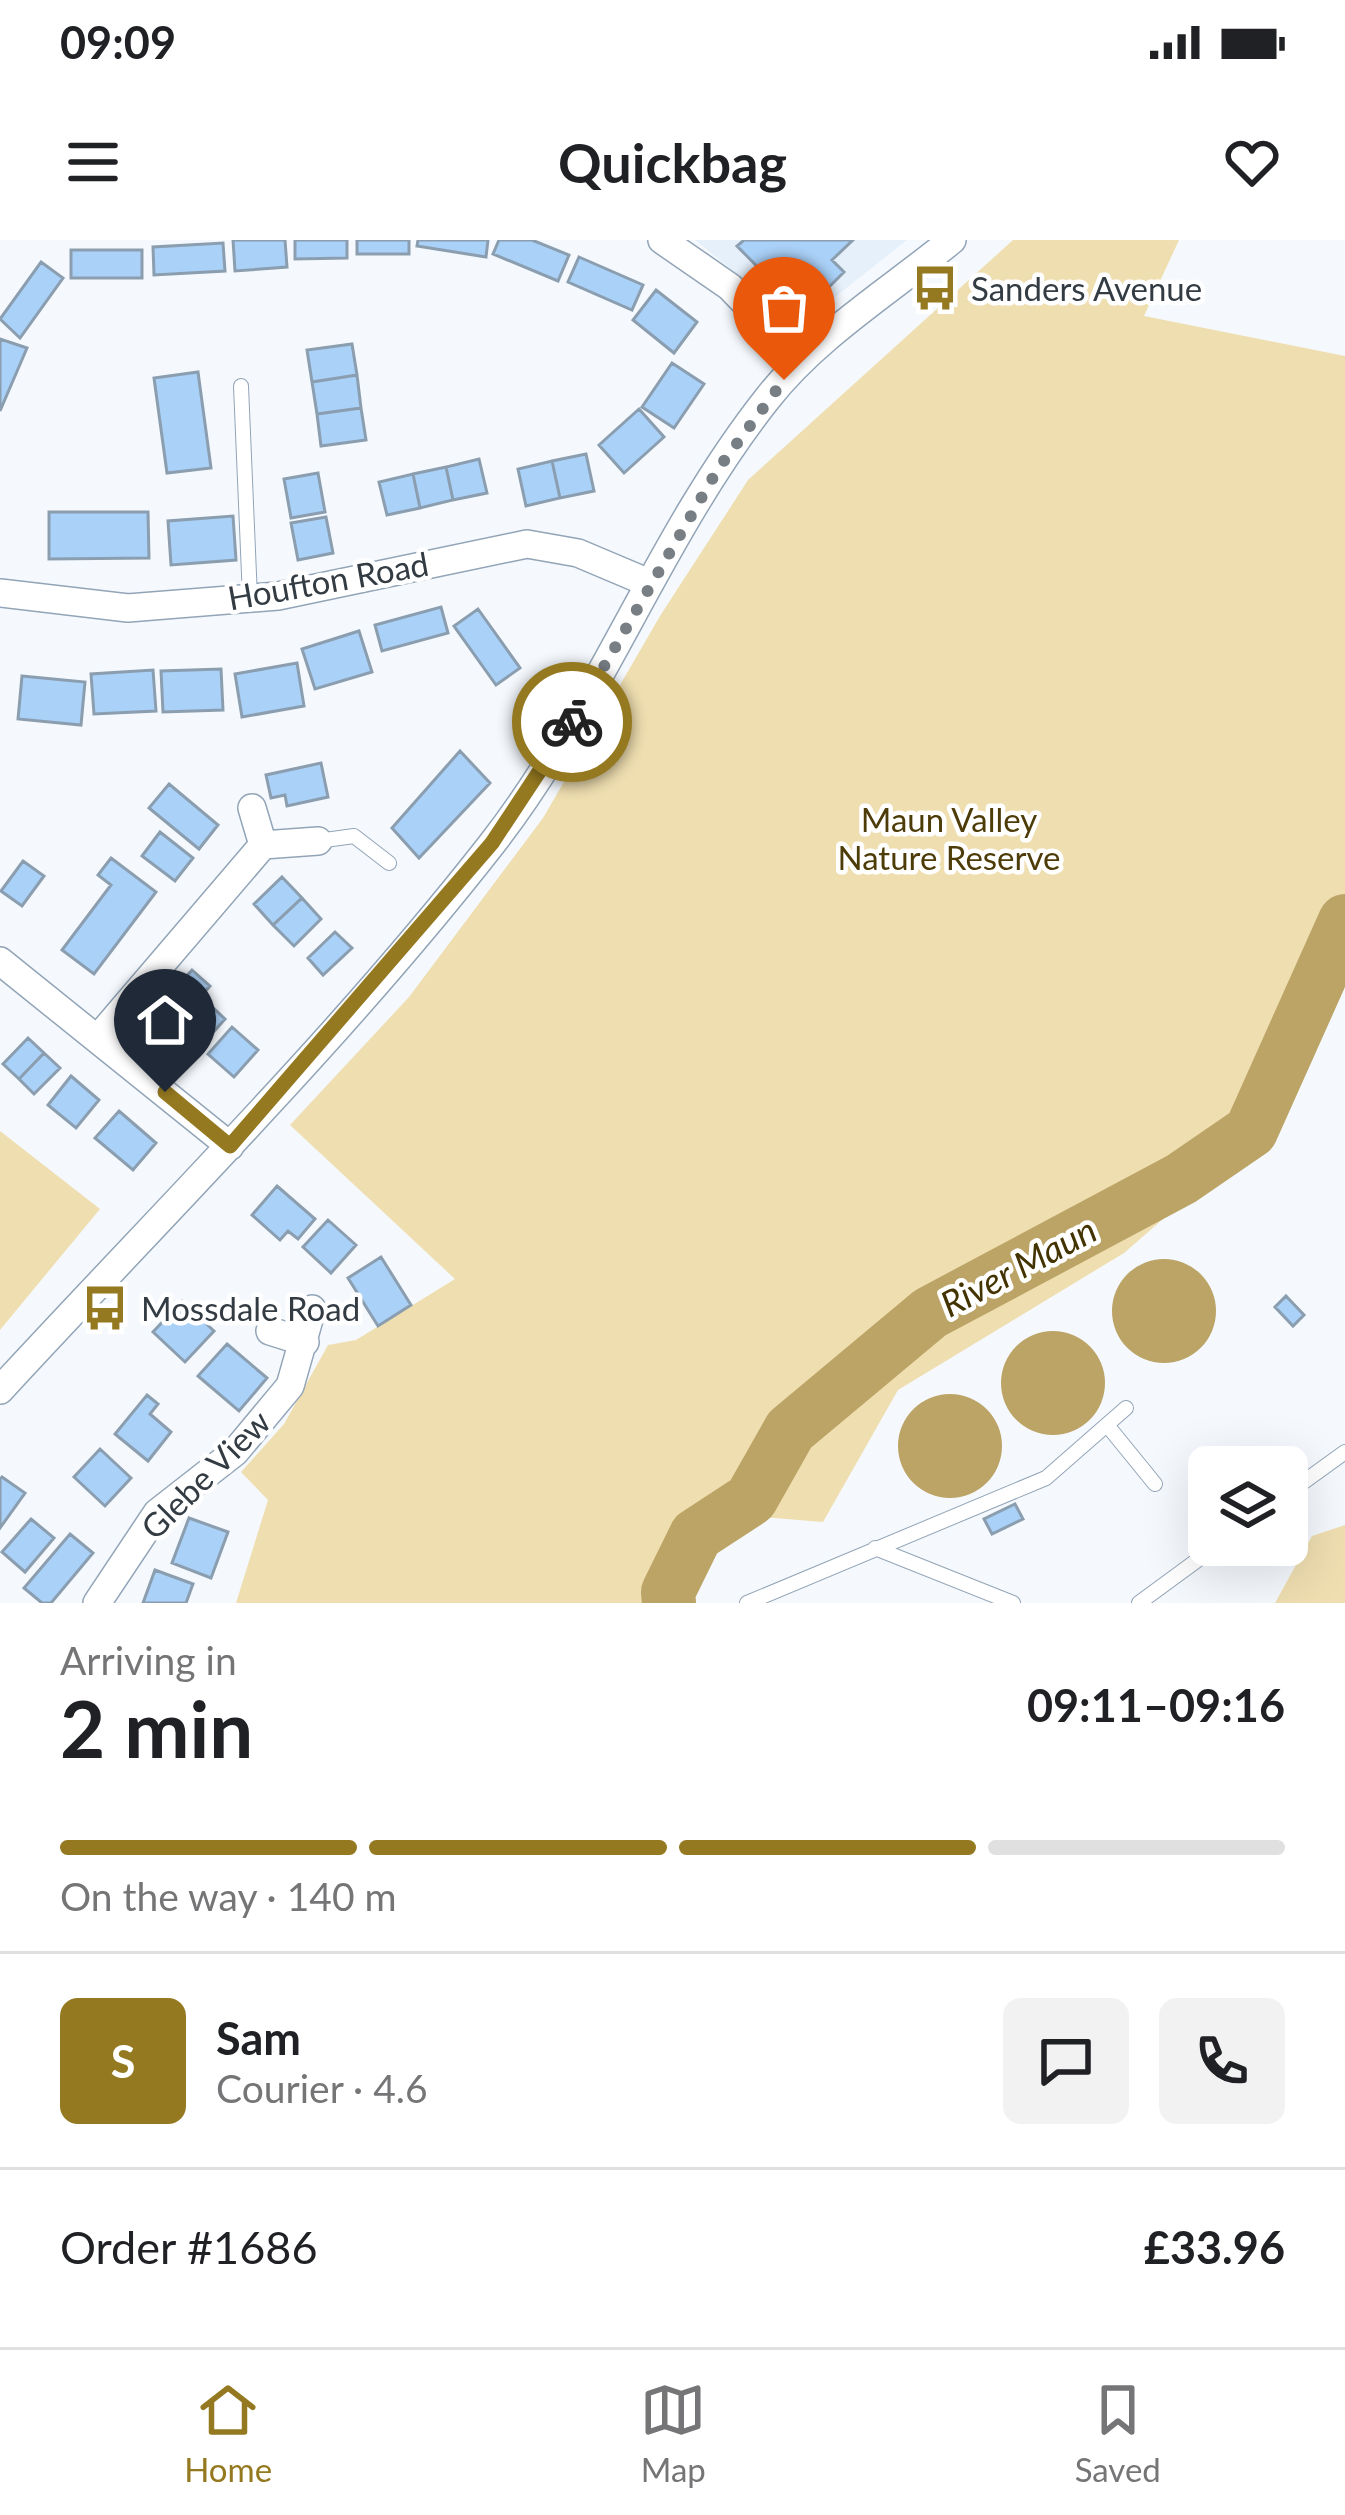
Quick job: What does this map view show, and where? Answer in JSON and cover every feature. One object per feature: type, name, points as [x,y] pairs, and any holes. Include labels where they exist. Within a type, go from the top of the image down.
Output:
[{"type":"street","points":[[662,240],[730,287],[800,362]]},
{"type":"street","points":[[0,1390],[230,1146],[492,843],[547,766],[718,469],[800,362],[952,240]]},
{"type":"street","name":"Houfton Road","points":[[0,593],[128,608],[250,598],[527,544],[578,554],[649,583]]},
{"type":"street","points":[[252,808],[263,845]]},
{"type":"street","points":[[99,1037],[263,845],[318,842]]},
{"type":"street","points":[[0,961],[230,1146]]},
{"type":"street","name":"Glebe View","points":[[97,1603],[157,1513],[235,1452],[290,1386],[312,1309]]},
{"type":"street","points":[[270,1330],[304,1342]]},
{"type":"lane","points":[[241,386],[250,598]]},
{"type":"lane","points":[[318,842],[354,836],[389,863]]},
{"type":"lane","points":[[747,1603],[1046,1478],[1126,1408]]},
{"type":"lane","points":[[1107,1425],[1155,1484]]},
{"type":"lane","points":[[1308,1479],[1345,1452]]},
{"type":"lane","points":[[875,1548],[1012,1603]]},
{"type":"lane","points":[[1139,1603],[1189,1566]]},
{"type":"shaded area","points":[[695,240],[907,240],[811,316],[779,308]]},
{"type":"shaded area","points":[[1164,1259],[1184,1263],[1207,1282],[1216,1311],[1212,1331],[1193,1354],[1164,1363],[1144,1359],[1121,1340],[1112,1311],[1116,1291],[1135,1268]]},
{"type":"shaded area","points":[[1053,1331],[1073,1335],[1096,1354],[1105,1383],[1101,1403],[1082,1426],[1053,1435],[1033,1431],[1010,1412],[1001,1383],[1005,1363],[1024,1340]]},
{"type":"shaded area","points":[[950,1394],[970,1398],[993,1417],[1002,1446],[998,1466],[979,1489],[950,1498],[930,1494],[907,1475],[898,1446],[902,1426],[921,1403]]},
{"type":"green space","name":"Maun Valley Nature Reserve","points":[[1013,240],[1179,240],[1144,316],[1345,356],[1345,970],[1286,1112],[1124,1253],[898,1390],[823,1522],[713,1513],[688,1603],[236,1603],[268,1500],[241,1472],[284,1424],[328,1345],[356,1340],[455,1279],[290,1125],[409,997],[543,818],[660,616],[748,480]]},
{"type":"green space","points":[[0,1131],[100,1209],[0,1330]]},
{"type":"green space","points":[[1345,1525],[1345,1603],[1275,1603],[1295,1566],[1308,1566],[1312,1536]]},
{"type":"building","points":[[233,240],[285,240],[287,267],[235,271]]},
{"type":"building","points":[[295,240],[347,240],[347,258],[295,259]]},
{"type":"building","points":[[357,240],[409,240],[409,254],[357,254]]},
{"type":"building","points":[[418,240],[488,240],[486,257],[417,246]]},
{"type":"building","points":[[499,240],[532,240],[569,255],[558,281],[493,254]]},
{"type":"building","points":[[744,240],[853,240],[832,260],[844,272],[817,299],[809,292],[795,305],[737,246]]},
{"type":"building","points":[[223,243],[225,271],[154,275],[153,247]]},
{"type":"building","points":[[71,250],[142,250],[142,278],[71,278]]},
{"type":"building","points":[[579,257],[643,285],[632,310],[568,282]]},
{"type":"building","points":[[41,262],[63,278],[20,338],[0,319]]},
{"type":"building","points":[[656,290],[697,322],[674,353],[633,320]]},
{"type":"building","points":[[0,339],[27,348],[0,411]]},
{"type":"building","points":[[352,344],[357,375],[312,382],[307,350]]},
{"type":"building","points":[[672,363],[704,384],[674,428],[642,407]]},
{"type":"building","points":[[198,372],[211,468],[167,473],[154,378]]},
{"type":"building","points":[[357,375],[361,408],[317,414],[312,382]]},
{"type":"building","points":[[361,408],[366,440],[321,446],[317,414]]},
{"type":"building","points":[[639,409],[664,437],[624,473],[599,445]]},
{"type":"building","points":[[586,454],[594,491],[560,498],[552,461]]},
{"type":"building","points":[[479,459],[487,493],[453,500],[446,467]]},
{"type":"building","points":[[552,461],[560,498],[526,506],[518,469]]},
{"type":"building","points":[[446,467],[453,500],[420,508],[413,474]]},
{"type":"building","points":[[318,473],[325,512],[291,518],[284,479]]},
{"type":"building","points":[[413,474],[420,508],[387,515],[379,482]]},
{"type":"building","points":[[49,512],[148,512],[149,558],[49,559]]},
{"type":"building","points":[[233,516],[236,560],[171,565],[168,521]]},
{"type":"building","points":[[326,517],[333,553],[298,560],[291,523]]},
{"type":"building","points":[[441,607],[448,633],[382,651],[375,625]]},
{"type":"building","points":[[478,609],[520,668],[496,685],[454,626]]},
{"type":"building","points":[[359,631],[372,672],[315,689],[302,649]]},
{"type":"building","points":[[297,663],[304,706],[242,717],[235,674]]},
{"type":"building","points":[[221,669],[223,710],[163,712],[161,671]]},
{"type":"building","points":[[153,670],[156,711],[94,714],[91,674]]},
{"type":"building","points":[[22,676],[85,682],[81,725],[18,719]]},
{"type":"building","points":[[460,751],[490,783],[419,858],[392,828]]},
{"type":"building","points":[[321,763],[328,797],[287,806],[285,795],[271,798],[266,775]]},
{"type":"building","points":[[169,784],[218,825],[199,849],[149,808]]},
{"type":"building","points":[[160,832],[193,858],[175,881],[142,856]]},
{"type":"building","points":[[111,858],[156,892],[94,974],[62,950],[111,885],[98,875]]},
{"type":"building","points":[[23,861],[44,876],[22,906],[1,891]]},
{"type":"building","points":[[282,877],[302,898],[273,925],[254,904]]},
{"type":"building","points":[[302,898],[321,919],[294,946],[273,925]]},
{"type":"building","points":[[335,932],[352,948],[323,975],[308,958]]},
{"type":"building","points":[[192,970],[210,986],[176,1023],[158,1007]]},
{"type":"building","points":[[207,1002],[225,1019],[201,1046],[182,1030]]},
{"type":"building","points":[[232,1027],[258,1050],[234,1077],[208,1054]]},
{"type":"building","points":[[28,1038],[44,1053],[19,1079],[3,1064]]},
{"type":"building","points":[[44,1053],[60,1068],[34,1094],[19,1079]]},
{"type":"building","points":[[71,1076],[99,1100],[76,1128],[48,1105]]},
{"type":"building","points":[[119,1111],[156,1143],[133,1170],[95,1138]]},
{"type":"building","points":[[277,1186],[315,1219],[298,1239],[288,1231],[280,1240],[252,1215]]},
{"type":"building","points":[[328,1220],[356,1245],[331,1273],[303,1247]]},
{"type":"building","points":[[381,1257],[411,1305],[378,1326],[348,1278]]},
{"type":"building","points":[[1286,1296],[1304,1315],[1293,1326],[1275,1307]]},
{"type":"building","points":[[182,1301],[214,1331],[185,1362],[153,1332]]},
{"type":"building","points":[[227,1344],[267,1378],[239,1411],[198,1376]]},
{"type":"building","points":[[147,1395],[158,1404],[150,1414],[171,1432],[148,1461],[115,1434]]},
{"type":"building","points":[[100,1449],[131,1478],[105,1506],[74,1477]]},
{"type":"building","points":[[0,1479],[25,1493],[0,1528]]},
{"type":"building","points":[[1015,1504],[1023,1519],[992,1534],[984,1519]]},
{"type":"building","points":[[189,1518],[228,1532],[211,1578],[172,1563]]},
{"type":"building","points":[[31,1519],[54,1538],[25,1572],[2,1552]]},
{"type":"building","points":[[70,1534],[93,1553],[51,1603],[42,1603],[24,1588]]},
{"type":"building","points":[[155,1570],[193,1584],[186,1603],[143,1603]]},
{"type":"waterway","name":"River Maun","points":[[669,1603],[668,1592],[696,1535],[751,1499],[790,1430],[930,1313],[1181,1179],[1251,1131],[1345,921]]},
{"type":"way so far","points":[[572,722],[718,469],[784,380]]},
{"type":"place","name":"Sanders Avenue","points":[[935,288]]},
{"type":"place","name":"Mossdale Road","points":[[105,1308]]},
{"type":"route","points":[[165,1092],[230,1146],[382,976],[492,843],[572,722]]}]
